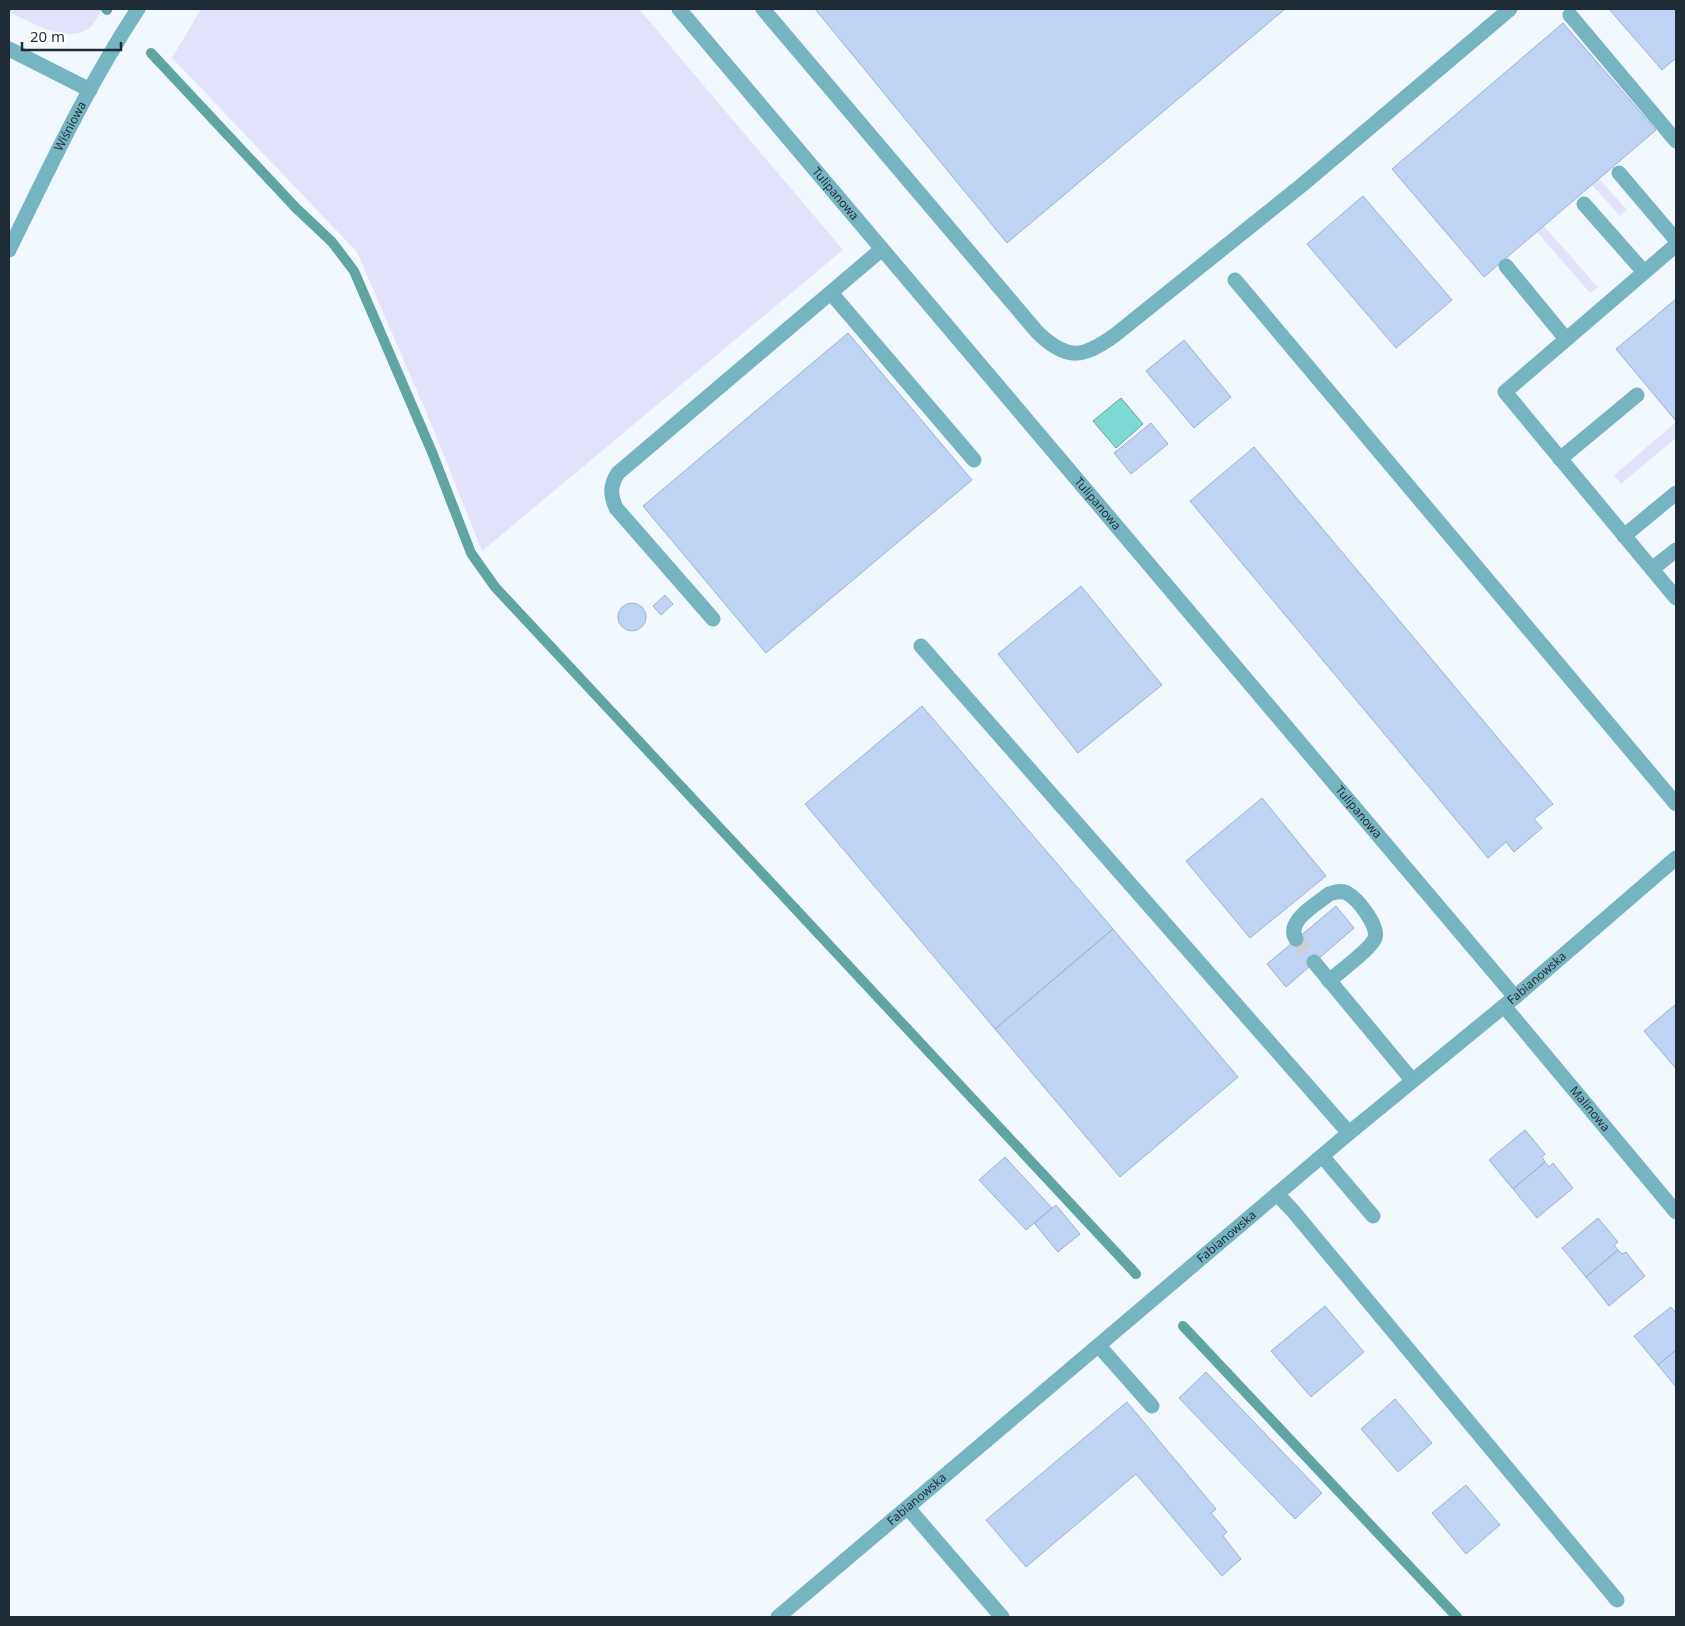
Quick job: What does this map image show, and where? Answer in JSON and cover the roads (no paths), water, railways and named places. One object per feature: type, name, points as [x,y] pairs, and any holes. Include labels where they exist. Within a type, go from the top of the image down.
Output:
[{"type":"street","name":"Wiśniowa","points":[[9,250],[90,90],[111,51],[138,9]]},
{"type":"street","name":"Tulipanowa","points":[[679,9],[882,249],[1509,1001]]},
{"type":"street","points":[[762,9],[1038,333],[1052,346],[1068,354],[1086,352],[1101,345],[1115,335],[1302,184],[1510,9]]},
{"type":"street","points":[[1570,16],[1676,141]]},
{"type":"street","points":[[9,49],[90,90]]},
{"type":"street","points":[[1619,173],[1676,240]]},
{"type":"street","points":[[1584,204],[1644,272]]},
{"type":"street","points":[[1676,245],[1505,392],[1676,598]]},
{"type":"street","points":[[713,619],[616,508],[611,490],[613,481],[618,473],[882,249]]},
{"type":"street","points":[[1506,266],[1566,339]]},
{"type":"street","points":[[1235,280],[1676,804]]},
{"type":"street","points":[[830,293],[974,460]]},
{"type":"street","points":[[1560,459],[1637,395]]},
{"type":"street","points":[[1624,536],[1676,493]]},
{"type":"street","points":[[1652,569],[1676,550]]},
{"type":"street","points":[[921,646],[1349,1133]]},
{"type":"street","name":"Fabianowska","points":[[778,1617],[1676,858]]},
{"type":"street","points":[[1296,939],[1294,930],[1299,919],[1329,894],[1346,892],[1352,896],[1372,921],[1376,933],[1374,940],[1363,952],[1329,980]]},
{"type":"street","points":[[1314,962],[1412,1080]]},
{"type":"street","name":"Malinowa","points":[[1509,1001],[1676,1212]]},
{"type":"street","points":[[1322,1156],[1373,1216]]},
{"type":"street","points":[[1277,1194],[1616,1600]]},
{"type":"street","points":[[1100,1346],[1152,1406]]},
{"type":"street","points":[[908,1508],[1002,1617]]},
{"type":"waterway","points":[[151,53],[296,208],[332,242],[354,271],[432,452],[471,553],[495,587],[1136,1274]]},
{"type":"waterway","points":[[1183,1326],[1457,1617]]},
{"type":"tunnel","points":[[1296,939],[1314,962]]}]
